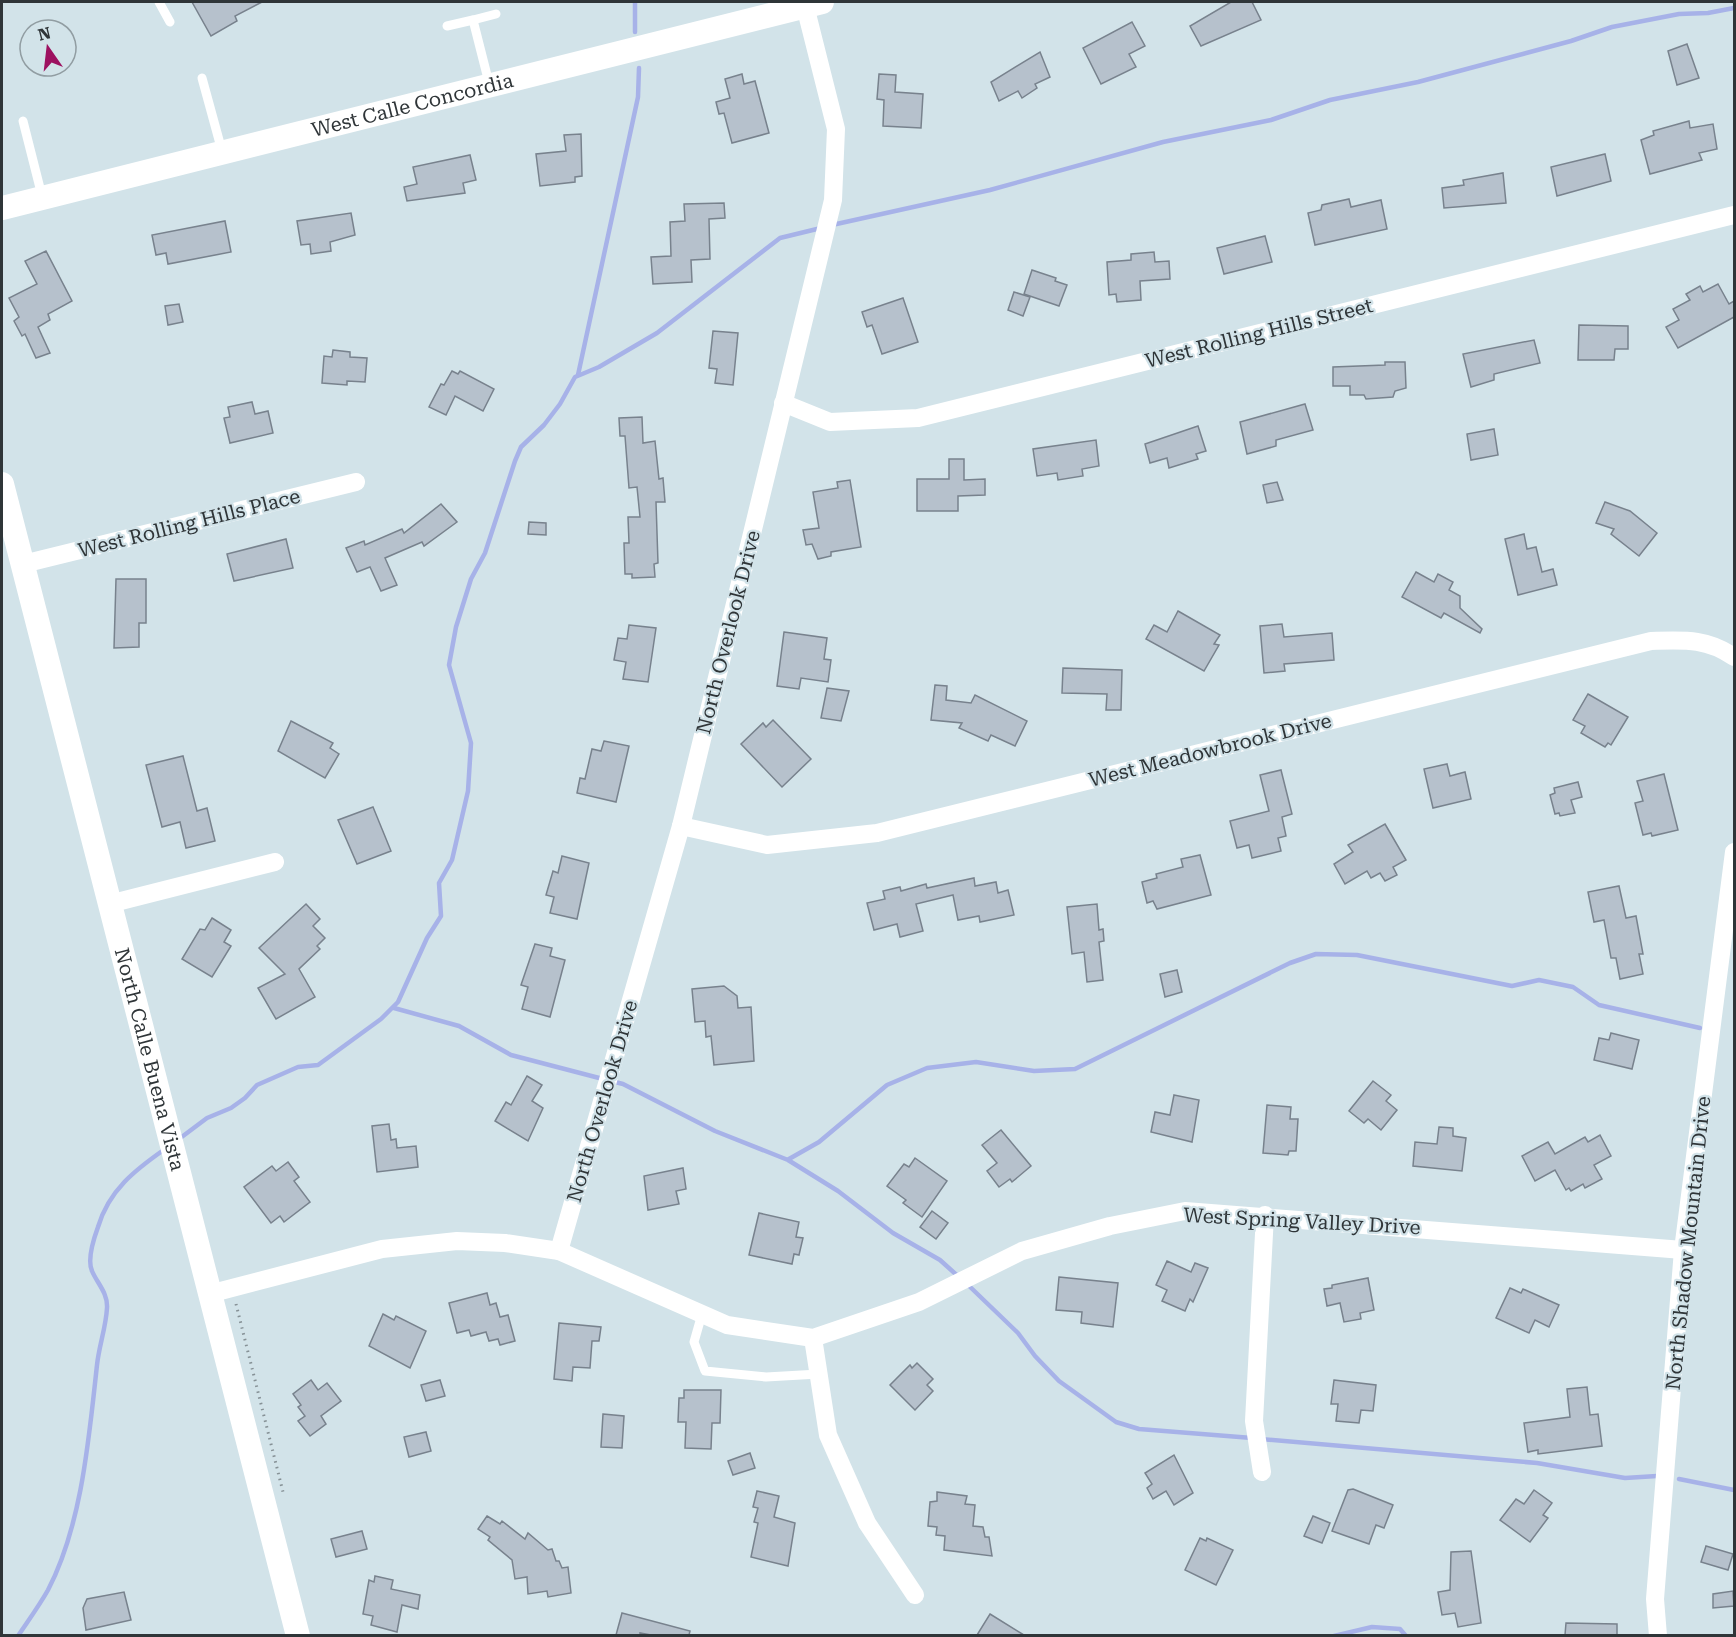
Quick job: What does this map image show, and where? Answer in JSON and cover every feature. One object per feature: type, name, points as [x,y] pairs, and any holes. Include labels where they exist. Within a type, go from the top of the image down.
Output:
[{"type":"street","name":"West Calle Concordia","points":[[2,208],[814,4]]},
{"type":"street","name":"North Overlook Drive","points":[[559,1251],[681,826],[833,200],[836,129],[814,4]]},
{"type":"street","name":"West Rolling Hills Street","points":[[783,403],[830,422],[918,418],[1734,215]]},
{"type":"street","name":"West Rolling Hills Place","points":[[23,564],[356,482]]},
{"type":"street","name":"North Calle Buena Vista","points":[[2,484],[110,904],[221,1291],[298,1635]]},
{"type":"street","name":"West Meadowbrook Drive","points":[[681,826],[767,845],[877,833],[1651,641],[1687,640],[1717,645],[1734,657]]},
{"type":"street","name":"North Shadow Mountain Drive","points":[[1659,1635],[1655,1599],[1683,1250],[1734,852]]},
{"type":"street","points":[[110,904],[275,862]]},
{"type":"street","name":"West Spring Valley Drive","points":[[221,1291],[382,1249],[420,1243],[457,1241],[505,1243],[559,1251],[727,1325],[813,1338],[919,1302],[1022,1251],[1110,1226],[1185,1211],[1265,1215],[1683,1250]]},
{"type":"street","points":[[1262,1472],[1254,1421],[1265,1215]]},
{"type":"street","points":[[813,1338],[828,1435],[867,1523],[915,1595]]},
{"type":"lane","points":[[159,2],[170,22]]},
{"type":"lane","points":[[447,26],[496,14]]},
{"type":"lane","points":[[473,20],[489,86]]},
{"type":"lane","points":[[202,78],[223,153]]},
{"type":"lane","points":[[23,121],[42,199]]},
{"type":"lane","points":[[702,1314],[694,1342],[705,1371],[766,1377],[819,1374]]},
{"type":"path","points":[[221,1291],[285,1497]]},
{"type":"building","points":[[192,2],[262,2],[235,16],[237,21],[211,36]]},
{"type":"building","points":[[1231,2],[1252,2],[1261,20],[1201,46],[1190,26]]},
{"type":"building","points":[[1132,22],[1145,46],[1129,54],[1136,67],[1101,84],[1083,48]]},
{"type":"building","points":[[1687,44],[1699,78],[1677,85],[1668,51]]},
{"type":"building","points":[[1040,52],[1050,77],[1035,84],[1037,88],[1022,98],[1018,91],[999,101],[991,82]]},
{"type":"building","points":[[742,74],[744,84],[755,81],[769,133],[732,143],[724,113],[719,114],[716,102],[730,98],[725,79]]},
{"type":"building","points":[[879,74],[896,75],[895,92],[923,94],[921,128],[883,126],[884,100],[877,99]]},
{"type":"building","points":[[1689,121],[1690,128],[1713,124],[1717,149],[1699,153],[1702,160],[1650,174],[1641,140],[1654,135],[1653,131]]},
{"type":"building","points":[[581,134],[582,176],[575,177],[575,182],[540,186],[536,154],[566,151],[564,135]]},
{"type":"building","points":[[1605,154],[1611,181],[1557,196],[1551,167]]},
{"type":"building","points":[[470,155],[476,180],[463,183],[465,193],[407,201],[404,187],[417,184],[413,167]]},
{"type":"building","points":[[1503,173],[1506,203],[1444,208],[1442,188],[1464,185],[1463,180]]},
{"type":"building","points":[[1349,199],[1351,207],[1381,200],[1387,229],[1315,245],[1308,213],[1321,210],[1322,205]]},
{"type":"building","points":[[724,203],[725,218],[709,219],[710,259],[691,260],[692,282],[653,284],[651,257],[671,256],[670,222],[685,221],[684,204]]},
{"type":"building","points":[[351,213],[355,235],[330,242],[331,251],[311,254],[310,244],[301,245],[297,221]]},
{"type":"building","points":[[225,221],[231,252],[168,264],[166,253],[156,255],[152,235]]},
{"type":"building","points":[[1265,236],[1272,262],[1224,274],[1217,248]]},
{"type":"building","points":[[46,251],[72,301],[48,314],[50,320],[38,327],[50,353],[36,358],[25,334],[22,336],[14,321],[19,317],[9,298],[37,284],[25,261]]},
{"type":"building","points":[[1154,252],[1155,262],[1169,261],[1170,279],[1140,281],[1141,300],[1117,302],[1116,294],[1109,295],[1107,262],[1131,260],[1131,254]]},
{"type":"building","points":[[1032,270],[1056,278],[1055,281],[1067,285],[1059,306],[1024,294]]},
{"type":"building","points":[[1718,284],[1729,304],[1734,301],[1734,317],[1678,348],[1666,327],[1679,320],[1673,309],[1690,300],[1686,294],[1700,286],[1703,292]]},
{"type":"building","points":[[1014,292],[1030,297],[1023,316],[1008,310]]},
{"type":"building","points":[[903,298],[918,342],[882,354],[872,325],[867,327],[862,312]]},
{"type":"building","points":[[179,304],[183,322],[168,325],[165,306]]},
{"type":"building","points":[[1579,325],[1628,326],[1628,349],[1615,349],[1614,360],[1578,360]]},
{"type":"building","points":[[713,331],[738,333],[733,385],[715,383],[717,369],[709,368]]},
{"type":"building","points":[[1534,340],[1540,363],[1494,374],[1494,380],[1471,387],[1463,354]]},
{"type":"building","points":[[333,350],[350,352],[350,357],[367,358],[365,382],[347,381],[347,385],[322,383],[324,356],[332,357]]},
{"type":"building","points":[[1385,362],[1405,362],[1406,388],[1395,391],[1393,397],[1366,399],[1364,395],[1350,395],[1350,386],[1333,386],[1333,367],[1385,365]]},
{"type":"building","points":[[452,371],[458,374],[460,371],[494,389],[483,411],[455,396],[446,415],[429,407],[441,384],[444,385]]},
{"type":"building","points":[[252,402],[255,414],[268,411],[273,433],[230,443],[224,418],[230,417],[228,407]]},
{"type":"building","points":[[1305,404],[1313,430],[1276,440],[1276,446],[1247,454],[1240,422]]},
{"type":"building","points":[[642,417],[643,443],[655,441],[659,479],[663,478],[665,502],[656,502],[658,563],[654,564],[655,577],[632,578],[632,574],[625,574],[624,543],[629,543],[628,517],[640,517],[637,487],[629,488],[625,436],[620,436],[619,418]]},
{"type":"building","points":[[1198,426],[1206,451],[1196,454],[1198,459],[1169,468],[1167,458],[1150,463],[1145,444]]},
{"type":"building","points":[[1494,429],[1498,455],[1471,460],[1467,434]]},
{"type":"building","points":[[1096,440],[1099,466],[1082,469],[1083,476],[1058,480],[1057,473],[1037,476],[1033,449]]},
{"type":"building","points":[[949,459],[964,459],[964,480],[985,479],[985,495],[958,496],[958,511],[917,511],[917,479],[949,479]]},
{"type":"building","points":[[850,480],[861,547],[831,552],[831,556],[818,559],[812,544],[806,545],[803,530],[819,528],[813,492],[838,488],[837,482]]},
{"type":"building","points":[[1277,482],[1283,500],[1267,503],[1263,485]]},
{"type":"building","points":[[1605,502],[1630,511],[1657,533],[1639,556],[1611,534],[1614,529],[1596,523]]},
{"type":"building","points":[[441,504],[457,522],[424,546],[422,542],[385,558],[397,585],[381,591],[370,567],[357,572],[346,548],[364,541],[365,545],[402,529],[404,533]]},
{"type":"building","points":[[529,522],[546,523],[546,535],[528,534]]},
{"type":"building","points":[[1524,534],[1527,549],[1536,547],[1542,572],[1553,569],[1557,585],[1518,595],[1505,539]]},
{"type":"building","points":[[286,539],[293,568],[234,581],[227,554]]},
{"type":"building","points":[[1416,572],[1434,582],[1438,574],[1453,582],[1449,590],[1460,596],[1460,608],[1482,629],[1480,633],[1444,613],[1441,618],[1402,597]]},
{"type":"building","points":[[116,579],[146,579],[146,623],[139,623],[139,647],[114,648]]},
{"type":"building","points":[[1178,611],[1220,635],[1214,644],[1219,645],[1204,671],[1146,639],[1154,625],[1167,632]]},
{"type":"building","points":[[1282,624],[1284,637],[1332,633],[1334,660],[1284,664],[1285,671],[1264,673],[1260,626]]},
{"type":"building","points":[[629,625],[656,628],[648,682],[623,679],[626,662],[614,660],[618,638],[627,639]]},
{"type":"building","points":[[784,632],[827,638],[824,659],[831,660],[828,682],[801,678],[799,689],[777,686]]},
{"type":"building","points":[[1063,668],[1122,670],[1121,710],[1106,710],[1107,694],[1062,693]]},
{"type":"building","points":[[935,685],[947,686],[946,700],[971,703],[975,695],[1027,721],[1015,746],[991,735],[988,741],[959,728],[962,723],[931,720]]},
{"type":"building","points":[[827,688],[849,691],[841,721],[821,718]]},
{"type":"building","points":[[1588,694],[1628,717],[1611,745],[1608,743],[1605,747],[1581,733],[1585,726],[1573,720]]},
{"type":"building","points":[[773,720],[811,759],[782,787],[741,744],[763,723],[766,727]]},
{"type":"building","points":[[291,721],[333,743],[330,748],[339,754],[325,778],[278,751]]},
{"type":"building","points":[[604,741],[629,746],[616,802],[577,793],[580,778],[585,779],[592,749],[601,751]]},
{"type":"building","points":[[183,756],[197,811],[207,808],[215,841],[186,848],[180,822],[162,827],[146,765]]},
{"type":"building","points":[[1447,764],[1450,776],[1465,772],[1471,799],[1433,808],[1424,769]]},
{"type":"building","points":[[1281,770],[1292,814],[1282,817],[1286,836],[1278,838],[1281,851],[1252,858],[1249,845],[1237,848],[1230,821],[1269,811],[1260,775]]},
{"type":"building","points":[[1664,774],[1678,830],[1652,836],[1651,833],[1643,835],[1635,803],[1643,801],[1637,781]]},
{"type":"building","points":[[1578,782],[1582,797],[1571,800],[1575,813],[1560,816],[1559,813],[1555,814],[1550,795],[1555,793],[1554,788]]},
{"type":"building","points":[[373,807],[391,851],[357,864],[338,820]]},
{"type":"building","points":[[1385,824],[1406,860],[1393,867],[1397,875],[1385,881],[1380,873],[1371,878],[1367,871],[1345,884],[1334,864],[1353,852],[1348,845]]},
{"type":"building","points":[[1200,855],[1211,895],[1157,909],[1153,901],[1147,903],[1142,882],[1157,878],[1156,874],[1183,867],[1181,859]]},
{"type":"building","points":[[562,856],[589,863],[577,919],[550,913],[554,897],[546,895],[553,871],[558,873]]},
{"type":"building","points":[[974,878],[975,886],[996,882],[998,893],[1008,890],[1014,915],[980,922],[979,916],[958,920],[953,895],[916,904],[923,931],[900,937],[897,924],[874,930],[867,903],[885,899],[883,891],[900,887],[901,891],[926,884],[927,888]]},
{"type":"building","points":[[1619,886],[1626,918],[1636,916],[1643,954],[1639,954],[1643,974],[1620,979],[1616,958],[1611,958],[1604,920],[1594,922],[1588,892]]},
{"type":"building","points":[[306,904],[320,919],[313,926],[325,938],[317,946],[320,949],[299,969],[315,997],[276,1019],[258,988],[285,974],[259,948]]},
{"type":"building","points":[[1097,904],[1099,930],[1103,929],[1104,941],[1099,942],[1103,980],[1087,982],[1084,952],[1072,954],[1067,907]]},
{"type":"building","points":[[212,918],[231,930],[224,942],[231,946],[212,977],[182,959],[200,929],[205,930]]},
{"type":"building","points":[[535,944],[552,948],[550,956],[565,960],[550,1017],[522,1009],[528,987],[521,985]]},
{"type":"building","points":[[1177,970],[1182,992],[1165,997],[1160,974]]},
{"type":"building","points":[[724,986],[737,996],[738,1008],[751,1007],[754,1061],[714,1065],[711,1036],[706,1037],[705,1021],[695,1022],[692,989]]},
{"type":"building","points":[[1611,1033],[1639,1040],[1632,1069],[1594,1060],[1599,1038],[1609,1040]]},
{"type":"building","points":[[527,1076],[542,1085],[532,1101],[543,1108],[528,1141],[495,1121],[506,1102],[511,1105]]},
{"type":"building","points":[[1373,1081],[1391,1095],[1386,1101],[1397,1110],[1381,1130],[1368,1119],[1364,1123],[1349,1111]]},
{"type":"building","points":[[1174,1095],[1199,1100],[1192,1142],[1151,1132],[1155,1112],[1170,1115]]},
{"type":"building","points":[[1267,1105],[1291,1107],[1290,1119],[1298,1119],[1296,1151],[1289,1151],[1288,1155],[1263,1153]]},
{"type":"building","points":[[389,1124],[391,1140],[396,1139],[397,1148],[416,1146],[418,1167],[377,1172],[372,1126]]},
{"type":"building","points":[[1439,1127],[1453,1128],[1453,1136],[1466,1138],[1462,1171],[1413,1166],[1415,1142],[1437,1144]]},
{"type":"building","points":[[1001,1130],[1031,1166],[1012,1182],[1010,1179],[999,1187],[987,1171],[997,1163],[982,1145]]},
{"type":"building","points":[[1600,1135],[1611,1156],[1594,1165],[1602,1179],[1585,1188],[1583,1184],[1571,1191],[1569,1188],[1566,1190],[1555,1170],[1535,1181],[1522,1156],[1548,1142],[1555,1154],[1585,1137],[1588,1142]]},
{"type":"building","points":[[915,1158],[947,1181],[922,1217],[903,1203],[906,1200],[887,1186],[904,1164],[909,1167]]},
{"type":"building","points":[[288,1162],[299,1177],[294,1181],[310,1202],[284,1222],[280,1216],[271,1223],[244,1187],[272,1166],[276,1171]]},
{"type":"building","points":[[683,1168],[686,1189],[676,1191],[679,1204],[648,1210],[644,1176]]},
{"type":"building","points":[[932,1211],[948,1223],[936,1239],[920,1227]]},
{"type":"building","points":[[759,1213],[799,1222],[796,1237],[803,1238],[799,1255],[794,1254],[792,1264],[749,1255]]},
{"type":"building","points":[[1167,1261],[1191,1272],[1195,1263],[1208,1268],[1193,1302],[1190,1299],[1185,1311],[1162,1301],[1167,1290],[1156,1285]]},
{"type":"building","points":[[1059,1277],[1118,1283],[1113,1327],[1081,1323],[1082,1312],[1056,1310]]},
{"type":"building","points":[[1368,1278],[1374,1310],[1360,1313],[1361,1319],[1344,1322],[1340,1303],[1327,1306],[1324,1289],[1332,1288],[1332,1285]]},
{"type":"building","points":[[1510,1288],[1521,1293],[1523,1289],[1559,1305],[1549,1327],[1535,1320],[1529,1333],[1496,1318]]},
{"type":"building","points":[[487,1293],[490,1305],[496,1303],[500,1317],[508,1315],[515,1341],[500,1345],[498,1339],[489,1341],[486,1332],[471,1336],[469,1330],[457,1333],[449,1303]]},
{"type":"building","points":[[383,1314],[394,1320],[396,1316],[426,1331],[410,1368],[369,1346]]},
{"type":"building","points":[[559,1323],[601,1327],[599,1341],[592,1341],[590,1368],[573,1367],[572,1381],[554,1379]]},
{"type":"building","points":[[917,1363],[933,1379],[927,1385],[933,1391],[915,1410],[890,1385],[910,1365],[912,1368]]},
{"type":"building","points":[[311,1380],[318,1390],[327,1383],[341,1401],[321,1416],[326,1424],[310,1436],[298,1421],[305,1416],[298,1407],[301,1405],[293,1394]]},
{"type":"building","points":[[440,1380],[445,1396],[426,1401],[421,1385]]},
{"type":"building","points":[[1334,1380],[1376,1385],[1373,1411],[1361,1410],[1359,1423],[1336,1421],[1338,1404],[1331,1404]]},
{"type":"building","points":[[1587,1387],[1590,1415],[1598,1414],[1602,1446],[1538,1454],[1538,1450],[1528,1452],[1524,1423],[1570,1417],[1567,1389]]},
{"type":"building","points":[[684,1390],[721,1390],[720,1423],[712,1423],[711,1449],[685,1448],[686,1422],[678,1422],[679,1398],[684,1398]]},
{"type":"building","points":[[603,1414],[624,1416],[622,1448],[601,1447]]},
{"type":"building","points":[[426,1432],[431,1451],[409,1457],[404,1437]]},
{"type":"building","points":[[750,1453],[755,1468],[733,1475],[728,1461]]},
{"type":"building","points":[[1174,1455],[1193,1493],[1174,1505],[1166,1491],[1153,1499],[1147,1488],[1152,1484],[1145,1473]]},
{"type":"building","points":[[1353,1489],[1393,1505],[1384,1528],[1376,1525],[1369,1544],[1332,1531],[1348,1490]]},
{"type":"building","points":[[1534,1490],[1552,1503],[1543,1515],[1548,1518],[1530,1542],[1500,1520],[1516,1499],[1524,1504]]},
{"type":"building","points":[[757,1491],[779,1496],[774,1517],[795,1523],[788,1566],[751,1557],[758,1523],[754,1522],[758,1508],[753,1507]]},
{"type":"building","points":[[937,1492],[967,1496],[965,1504],[975,1505],[973,1526],[983,1527],[985,1537],[989,1537],[992,1556],[944,1550],[945,1536],[936,1535],[937,1527],[928,1526],[930,1502],[937,1501]]},
{"type":"building","points":[[487,1516],[500,1524],[502,1521],[525,1539],[528,1533],[548,1550],[552,1549],[556,1561],[559,1561],[562,1568],[568,1567],[571,1593],[548,1597],[547,1591],[528,1594],[527,1577],[515,1579],[512,1560],[488,1540],[490,1537],[478,1529]]},
{"type":"building","points":[[1313,1516],[1330,1523],[1322,1543],[1304,1536]]},
{"type":"building","points":[[362,1531],[367,1549],[336,1557],[331,1539]]},
{"type":"building","points":[[1200,1538],[1206,1541],[1207,1538],[1233,1550],[1216,1585],[1185,1570]]},
{"type":"building","points":[[1706,1546],[1733,1554],[1728,1570],[1701,1562]]},
{"type":"building","points":[[1471,1551],[1481,1623],[1458,1627],[1455,1613],[1442,1615],[1438,1592],[1450,1590],[1451,1552]]},
{"type":"building","points":[[375,1576],[393,1580],[391,1589],[420,1595],[418,1609],[402,1605],[397,1632],[371,1625],[373,1616],[363,1614],[369,1580],[374,1582]]},
{"type":"building","points":[[1733,1591],[1734,1606],[1713,1608],[1713,1594]]},
{"type":"building","points":[[124,1592],[131,1620],[86,1630],[83,1608],[87,1599]]},
{"type":"building","points":[[622,1613],[690,1631],[689,1635],[640,1633],[640,1635],[616,1635]]},
{"type":"building","points":[[990,1614],[1024,1635],[977,1635]]},
{"type":"building","points":[[1566,1623],[1617,1624],[1617,1635],[1565,1635]]},
{"type":"waterway","points":[[635,2],[635,32]]},
{"type":"waterway","points":[[832,225],[990,190],[1163,142],[1271,120],[1330,100],[1418,82],[1571,41],[1612,27],[1679,14],[1708,13],[1734,8]]},
{"type":"waterway","points":[[578,375],[638,97],[639,68]]},
{"type":"waterway","points":[[179,1139],[207,1118],[231,1108],[257,1085],[298,1067],[318,1065],[381,1019],[398,1002],[427,938],[441,916],[439,883],[452,860],[468,791],[471,743],[449,665],[456,627],[471,579],[485,553],[521,447],[544,425],[560,404],[575,377],[599,367],[657,333],[780,238],[821,228]]},
{"type":"waterway","points":[[789,1159],[819,1142],[887,1085],[927,1068],[976,1062],[1034,1071],[1075,1069],[1290,963],[1316,954],[1357,955],[1512,986],[1539,980],[1573,987],[1599,1005],[1700,1028]]},
{"type":"waterway","points":[[394,1008],[459,1026],[511,1055],[603,1079]]},
{"type":"waterway","points":[[611,1081],[623,1084],[715,1131],[788,1160],[838,1191],[893,1233],[940,1260],[960,1278]]},
{"type":"waterway","points":[[18,1636],[45,1596],[60,1565],[69,1538],[82,1480],[107,1308],[104,1293],[91,1266],[95,1237],[103,1214],[116,1192],[143,1165],[165,1149]]},
{"type":"waterway","points":[[966,1283],[1018,1333],[1035,1356],[1059,1381],[1116,1422],[1139,1429],[1252,1438]]},
{"type":"waterway","points":[[1260,1439],[1537,1463],[1625,1478],[1657,1476]]},
{"type":"waterway","points":[[1679,1479],[1734,1490]]},
{"type":"waterway","points":[[1334,1636],[1372,1627],[1400,1629],[1406,1636]]}]
